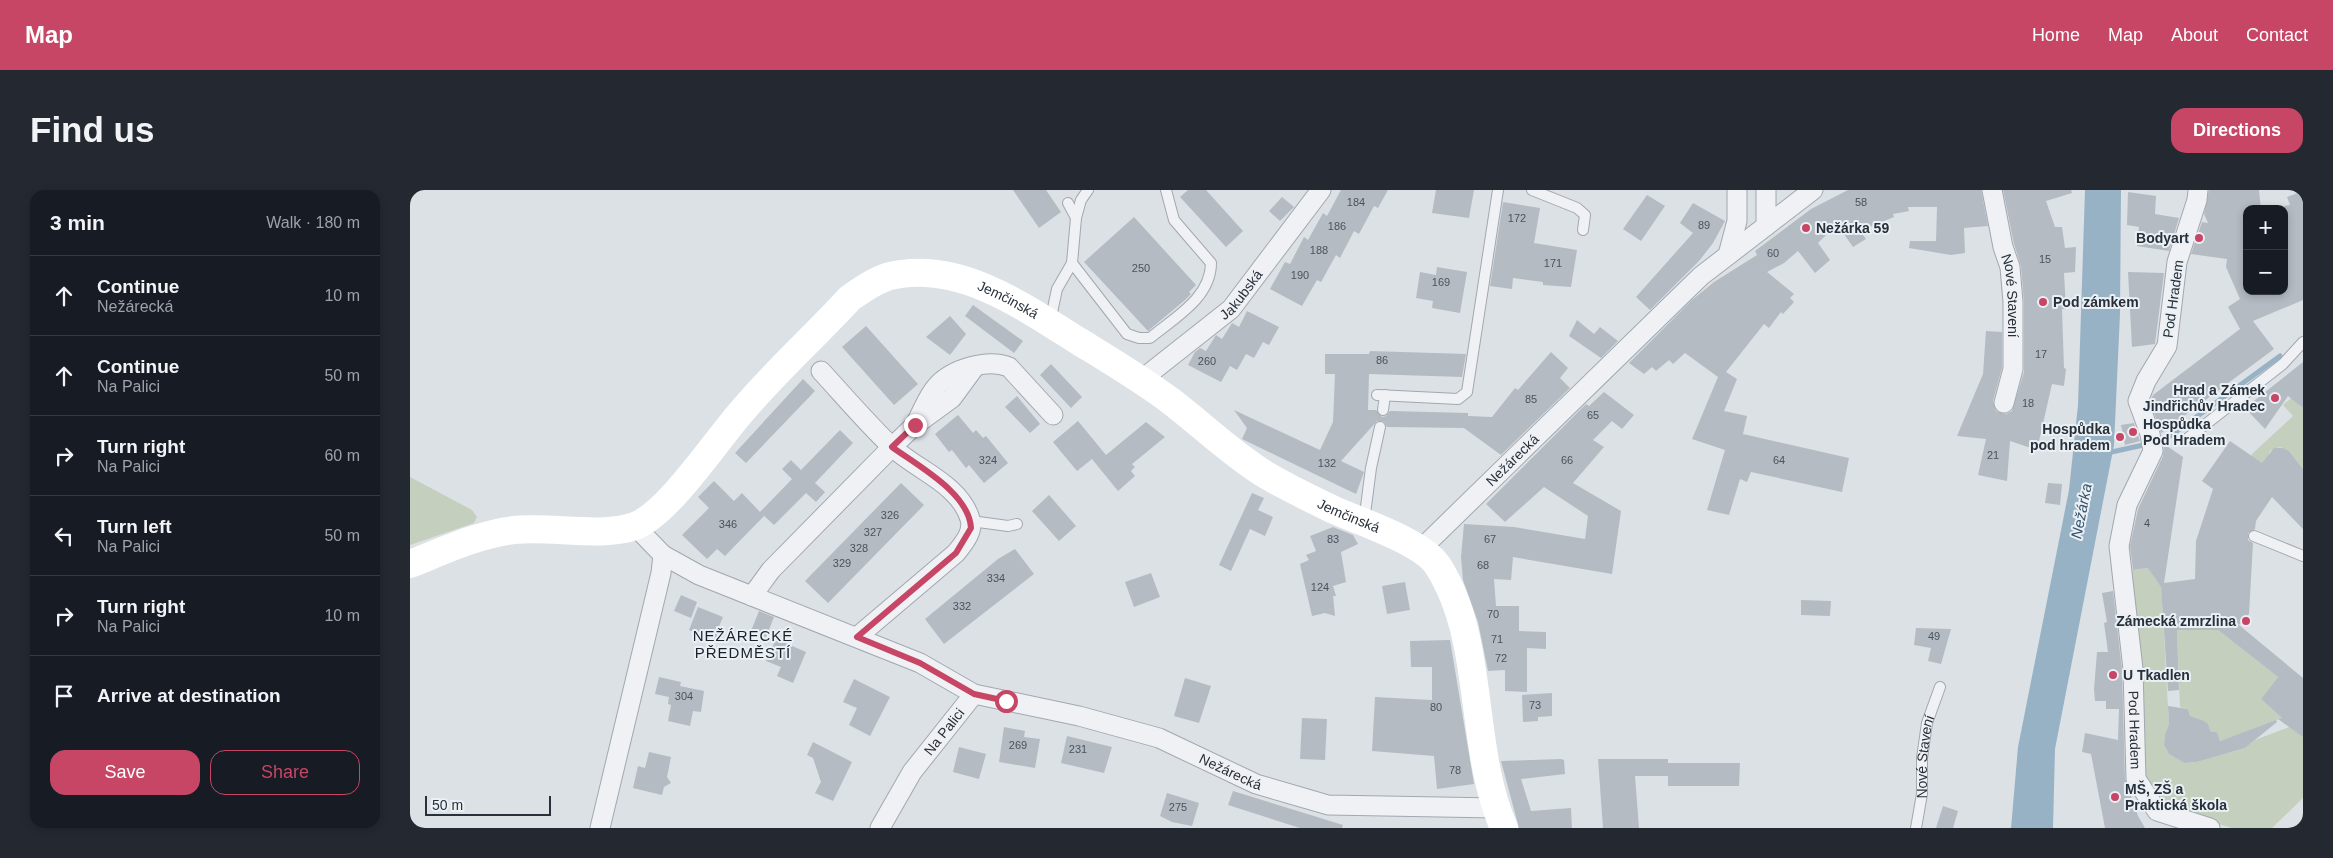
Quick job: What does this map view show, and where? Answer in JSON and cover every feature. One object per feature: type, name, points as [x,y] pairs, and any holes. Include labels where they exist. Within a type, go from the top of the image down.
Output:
[{"type":"street","name":"Jakubská","points":[[1141,380],[1231,310],[1321,190]]},
{"type":"street","points":[[1728,256],[1736,222],[1736,190]]},
{"type":"street","points":[[1766,226],[1766,190],[1781,190]]},
{"type":"street","name":"Nežárecká","points":[[974,694],[1079,716],[1159,738],[1256,784],[1328,805],[1500,818],[1479,734],[1468,646],[1461,619],[1448,583],[1436,563],[1420,550],[1701,276],[1813,190]]},
{"type":"street","name":"Nové Stavení","points":[[1992,190],[2002,247],[2010,267],[2013,302],[2013,369],[2004,403]]},
{"type":"street","name":"Pod Hradem","points":[[2198,190],[2197,200],[2177,262],[2167,346],[2146,381],[2138,401],[2152,442],[2127,505],[2119,546],[2132,669],[2136,779],[2156,811],[2210,828]]},
{"type":"street","name":"Jemčinská","points":[[635,526],[675,494],[743,410],[850,298],[868,285],[900,274],[945,275],[1006,296],[1141,380],[1265,474],[1420,550]]},
{"type":"street","points":[[752,596],[771,570],[892,447],[915,425],[952,398],[974,368],[981,364],[999,363],[1009,367],[1054,415]]},
{"type":"street","points":[[820,371],[892,447],[958,496],[971,520],[971,528],[956,553],[857,637]]},
{"type":"street","points":[[410,564],[490,535],[513,530],[571,529],[602,532],[635,526]]},
{"type":"street","name":"Na Palici","points":[[635,526],[663,555],[699,575],[920,663],[974,694],[912,772],[880,828]]},
{"type":"street","points":[[600,828],[661,573],[663,555]]},
{"type":"lane","points":[[1050,323],[1057,289],[1072,263],[1076,218],[1081,200],[1088,190]]},
{"type":"lane","points":[[1072,263],[1127,334],[1139,338],[1150,338],[1201,295],[1211,275],[1211,263],[1174,220],[1166,190]]},
{"type":"lane","points":[[1383,410],[1381,395],[1458,398],[1467,392],[1498,190]]},
{"type":"lane","points":[[1532,190],[1577,208],[1585,215],[1583,230]]},
{"type":"lane","points":[[1068,203],[1076,218]]},
{"type":"lane","points":[[2188,438],[2283,364],[2303,342]]},
{"type":"lane","points":[[1364,523],[1371,468],[1380,427]]},
{"type":"lane","points":[[971,520],[1008,526],[1017,524]]},
{"type":"lane","points":[[2254,536],[2303,556]]},
{"type":"lane","name":"Nové Stavení","points":[[1916,828],[1922,794],[1922,758],[1926,723],[1940,687]]},
{"type":"green space","points":[[2301,390],[2303,392],[2303,401],[2300,406],[2303,408],[2303,469],[2289,451],[2280,447],[2270,451],[2266,463],[2243,465],[2253,453],[2293,416],[2283,405]]},
{"type":"green space","points":[[410,477],[472,510],[477,517],[474,523],[410,545]]},
{"type":"green space","points":[[2153,569],[2154,578],[2161,583],[2169,724],[2165,734],[2164,745],[2169,754],[2184,763],[2197,762],[2245,748],[2255,740],[2289,727],[2303,730],[2303,798],[2272,828],[2232,828],[2167,809],[2142,775],[2127,571]]},
{"type":"green space","points":[[2175,582],[2195,583],[2197,630],[2218,630],[2278,677],[2261,699],[2282,718],[2220,741],[2217,732],[2211,732],[2208,724],[2190,716],[2188,709],[2180,707]]},
{"type":"water","name":"Nežárka","points":[[2085,190],[2121,190],[2120,314],[2114,445],[2055,749],[2053,828],[2011,828],[2018,747],[2069,490],[2078,405]]},
{"type":"building","points":[[1013,190],[1046,190],[1061,212],[1039,228]]},
{"type":"building","points":[[1188,190],[1206,190],[1243,231],[1226,247],[1180,197]]},
{"type":"building","points":[[1341,190],[1388,190],[1378,208],[1374,206],[1359,234],[1354,231],[1340,258],[1336,255],[1321,282],[1317,280],[1302,306],[1270,289],[1285,262],[1290,264],[1304,237],[1308,240],[1323,213],[1327,216]]},
{"type":"building","points":[[1436,190],[1474,190],[1469,218],[1432,213]]},
{"type":"building","points":[[1848,190],[1981,190],[1988,226],[1964,228],[1965,253],[1951,255],[1909,248],[1910,241],[1936,241],[1937,207],[1908,207],[1909,211],[1893,214],[1894,217],[1860,231],[1866,239],[1853,247],[1837,224],[1818,243],[1830,260],[1815,273],[1798,251],[1784,263],[1767,272],[1794,294],[1790,298],[1794,302],[1783,314],[1781,312],[1769,328],[1764,324],[1726,372],[1737,379],[1724,411],[1747,416],[1743,434],[1849,458],[1842,492],[1751,472],[1747,482],[1740,479],[1729,515],[1707,510],[1725,450],[1692,439],[1718,377],[1685,353],[1673,364],[1669,360],[1656,371],[1652,367],[1644,374],[1629,363],[1692,300],[1714,282],[1757,255],[1755,251],[1811,209]]},
{"type":"building","points":[[2003,190],[2071,190],[2072,193],[2046,201],[2055,227],[2062,227],[2065,248],[2076,247],[2075,272],[2064,273],[2066,309],[2062,309],[2064,368],[2066,369],[2064,386],[2052,384],[2037,450],[2010,441],[2007,481],[1978,475],[1986,439],[1957,436],[1983,374],[1986,331],[2002,332],[2002,368],[1993,401],[1996,411],[2006,414],[2012,411],[2024,372],[2024,302],[2021,266],[2014,244]]},
{"type":"building","points":[[2209,190],[2259,190],[2261,205],[2243,205],[2243,295],[2288,295],[2288,205],[2290,205],[2287,197],[2303,191],[2303,300],[2253,321],[2274,349],[2161,433],[2150,401],[2153,395],[2240,329],[2228,307],[2240,299],[2226,267],[2227,259],[2191,254],[2202,222],[2208,223],[2204,214]]},
{"type":"building","points":[[2128,192],[2156,196],[2155,214],[2179,218],[2169,251],[2137,246],[2139,227],[2127,225]]},
{"type":"building","points":[[1647,195],[1665,206],[1641,241],[1623,229]]},
{"type":"building","points":[[1282,197],[1294,207],[1280,221],[1269,211]]},
{"type":"building","points":[[1503,202],[1540,208],[1534,243],[1577,250],[1571,287],[1543,285],[1543,282],[1513,278],[1512,289],[1490,286]]},
{"type":"building","points":[[1693,203],[1725,221],[1713,243],[1699,261],[1650,310],[1636,297],[1693,233],[1680,223]]},
{"type":"building","points":[[1134,217],[1196,285],[1189,292],[1191,294],[1185,300],[1148,331],[1084,262]]},
{"type":"building","points":[[1437,267],[1467,272],[1460,313],[1432,308],[1433,301],[1416,298],[1420,272],[1436,275]]},
{"type":"building","points":[[2128,272],[2164,273],[2155,344],[2132,347]]},
{"type":"building","points":[[973,305],[1023,341],[1014,353],[965,316]]},
{"type":"building","points":[[1247,311],[1279,327],[1269,345],[1263,342],[1254,358],[1246,354],[1237,370],[1230,366],[1221,382],[1188,365],[1195,352],[1200,348],[1206,351],[1216,335],[1222,339],[1232,323],[1239,327]]},
{"type":"building","points":[[950,316],[966,334],[950,355],[926,337]]},
{"type":"building","points":[[1577,320],[1594,334],[1600,327],[1618,341],[1601,358],[1569,336]]},
{"type":"building","points":[[866,326],[918,384],[894,405],[842,347]]},
{"type":"building","points":[[1370,351],[1466,354],[1462,377],[1369,374],[1368,410],[1376,410],[1382,417],[1386,416],[1390,411],[1468,413],[1468,416],[1492,417],[1515,388],[1518,390],[1551,352],[1568,368],[1560,378],[1570,388],[1501,455],[1464,428],[1387,427],[1384,422],[1377,421],[1341,461],[1364,472],[1356,494],[1242,439],[1247,428],[1234,410],[1320,450],[1333,422],[1335,374],[1325,374],[1325,354],[1369,354]]},
{"type":"building","name":"Hrad a Zámek Jindřichův Hradec","points":[[2303,362],[2303,408],[2288,396],[2265,429],[2245,408]]},
{"type":"building","points":[[1051,364],[1082,397],[1071,408],[1040,375]]},
{"type":"building","points":[[803,379],[815,391],[746,463],[735,453]]},
{"type":"building","points":[[1604,392],[1634,415],[1622,429],[1612,421],[1593,440],[1604,447],[1573,483],[1621,511],[1612,574],[1513,557],[1511,580],[1494,579],[1496,606],[1519,606],[1519,631],[1546,632],[1546,649],[1527,648],[1527,692],[1505,691],[1505,670],[1488,671],[1478,622],[1463,580],[1461,557],[1464,524],[1514,527],[1585,539],[1588,516],[1544,487],[1505,522],[1486,504],[1586,404],[1589,406]]},
{"type":"building","points":[[1017,396],[1040,424],[1030,433],[1005,407]]},
{"type":"building","points":[[958,415],[973,433],[976,430],[983,438],[986,436],[1008,463],[984,483],[969,465],[966,468],[952,450],[949,452],[935,434]]},
{"type":"building","points":[[1078,421],[1106,455],[1146,422],[1165,437],[1132,464],[1135,467],[1131,471],[1135,476],[1118,491],[1092,459],[1077,471],[1053,442]]},
{"type":"building","name":"Hospůdka Pod Hradem","points":[[2134,423],[2140,441],[2125,445],[2121,425]]},
{"type":"building","points":[[840,430],[853,443],[815,483],[825,492],[816,502],[806,493],[774,525],[762,514],[764,516],[725,556],[717,549],[707,559],[682,535],[709,508],[698,497],[714,481],[734,501],[742,493],[760,512],[792,479],[782,469],[791,460],[801,470]]},
{"type":"building","points":[[2230,441],[2262,463],[2274,448],[2283,448],[2289,451],[2303,469],[2303,529],[2272,497],[2256,521],[2255,529],[2248,533],[2248,540],[2253,543],[2249,614],[2239,625],[2303,678],[2303,737],[2278,719],[2282,718],[2261,699],[2278,677],[2218,630],[2177,630],[2179,690],[2168,691],[2161,587],[2148,568],[2133,570],[2130,546],[2138,509],[2163,456],[2164,444],[2183,457],[2164,583],[2195,579],[2196,541],[2213,489],[2202,481]]},
{"type":"building","points":[[901,483],[924,505],[828,603],[805,581]]},
{"type":"building","points":[[2048,483],[2062,484],[2060,505],[2045,503]]},
{"type":"building","points":[[1252,493],[1264,498],[1258,510],[1273,517],[1265,536],[1250,529],[1231,571],[1219,565]]},
{"type":"building","points":[[1049,495],[1076,526],[1059,541],[1032,511]]},
{"type":"building","points":[[1333,527],[1353,535],[1358,544],[1341,552],[1346,582],[1333,586],[1336,596],[1333,596],[1335,616],[1325,613],[1312,616],[1300,564],[1309,560],[1306,555],[1316,551],[1310,536]]},
{"type":"building","points":[[1015,549],[1034,574],[944,644],[925,619],[998,559]]},
{"type":"building","points":[[1151,573],[1160,597],[1134,607],[1125,582]]},
{"type":"building","points":[[1405,582],[1410,610],[1387,614],[1382,586]]},
{"type":"building","points":[[2113,591],[2122,670],[2125,779],[2138,816],[2145,828],[2105,828],[2091,754],[2082,752],[2085,733],[2118,740],[2119,709],[2106,709],[2106,701],[2095,701],[2094,689],[2097,652],[2108,652],[2104,623],[2107,622],[2102,593]]},
{"type":"building","points":[[681,595],[697,602],[691,618],[674,611]]},
{"type":"building","points":[[1801,600],[1831,601],[1830,616],[1801,615]]},
{"type":"building","points":[[698,607],[723,617],[717,631],[718,637],[705,641],[696,637],[698,634],[689,630]]},
{"type":"building","points":[[759,611],[774,617],[766,637],[751,631]]},
{"type":"building","points":[[1916,628],[1951,629],[1941,664],[1928,661],[1931,648],[1914,645]]},
{"type":"building","points":[[776,639],[806,652],[793,683],[777,676],[781,667],[766,661]]},
{"type":"building","points":[[1450,640],[1474,784],[1437,789],[1434,756],[1372,751],[1375,697],[1432,700],[1432,667],[1411,667],[1410,641]]},
{"type":"building","points":[[659,677],[681,682],[680,686],[704,691],[701,712],[693,711],[690,726],[668,721],[671,705],[668,704],[669,697],[655,694]]},
{"type":"building","points":[[1185,678],[1211,686],[1199,723],[1174,716]]},
{"type":"building","points":[[854,679],[890,697],[870,736],[849,725],[857,708],[843,702]]},
{"type":"building","points":[[1552,693],[1552,716],[1538,717],[1538,721],[1523,722],[1522,695]]},
{"type":"building","points":[[2168,706],[2188,709],[2190,716],[2208,724],[2211,732],[2217,732],[2220,741],[2276,720],[2277,722],[2245,748],[2197,762],[2184,763],[2169,754],[2164,745],[2165,734],[2169,724]]},
{"type":"building","points":[[1302,718],[1327,719],[1325,760],[1300,759]]},
{"type":"building","points":[[1004,727],[1025,731],[1024,737],[1040,739],[1035,768],[999,762]]},
{"type":"building","points":[[1067,736],[1112,747],[1104,773],[1061,763]]},
{"type":"building","points":[[813,742],[852,762],[833,801],[815,793],[821,782],[813,758],[807,755]]},
{"type":"building","points":[[959,747],[986,754],[979,779],[953,772]]},
{"type":"building","points":[[649,752],[671,757],[667,777],[671,783],[664,787],[662,795],[633,788],[638,766],[645,768]]},
{"type":"building","points":[[1598,759],[1668,759],[1668,763],[1740,763],[1739,786],[1668,786],[1668,776],[1635,776],[1639,828],[1603,828]]},
{"type":"building","points":[[1564,760],[1565,774],[1521,779],[1531,811],[1571,808],[1572,828],[1519,828],[1501,761]]},
{"type":"building","points":[[1233,791],[1343,825],[1342,828],[1300,828],[1228,805]]},
{"type":"building","points":[[1167,793],[1199,803],[1192,826],[1172,822],[1160,816]]},
{"type":"building","points":[[1943,806],[1958,811],[1953,828],[1936,828]]},
{"type":"waterway","points":[[2156,443],[2162,442],[2280,356]]},
{"type":"waterway","points":[[2107,453],[2148,444]]},
{"type":"waterway","points":[[2298,828],[2303,823]]},
{"type":"place","name":"Nežárka 59","points":[[1806,228]]},
{"type":"place","name":"Bodyart","points":[[2199,238]]},
{"type":"place","name":"Pod zámkem","points":[[2043,302]]},
{"type":"place","name":"Hrad a Zámek Jindřichův Hradec","points":[[2275,398]]},
{"type":"place","name":"Hospůdka Pod Hradem","points":[[2133,432]]},
{"type":"place","name":"Hospůdka pod hradem","points":[[2120,437]]},
{"type":"place","name":"Zámecká zmrzlina","points":[[2246,621]]},
{"type":"place","name":"U Tkadlen","points":[[2113,675]]},
{"type":"place","name":"MŠ, ZŠ a Praktická škola","points":[[2115,797]]},
{"type":"district","name":"NEŽÁRECKÉ PŘEDMĚSTÍ","points":[[743,644]]},
{"type":"route","points":[[915,425],[892,447],[958,496],[967,510],[971,520],[971,528],[956,553],[857,637],[920,663],[974,694],[1006,701]]}]
